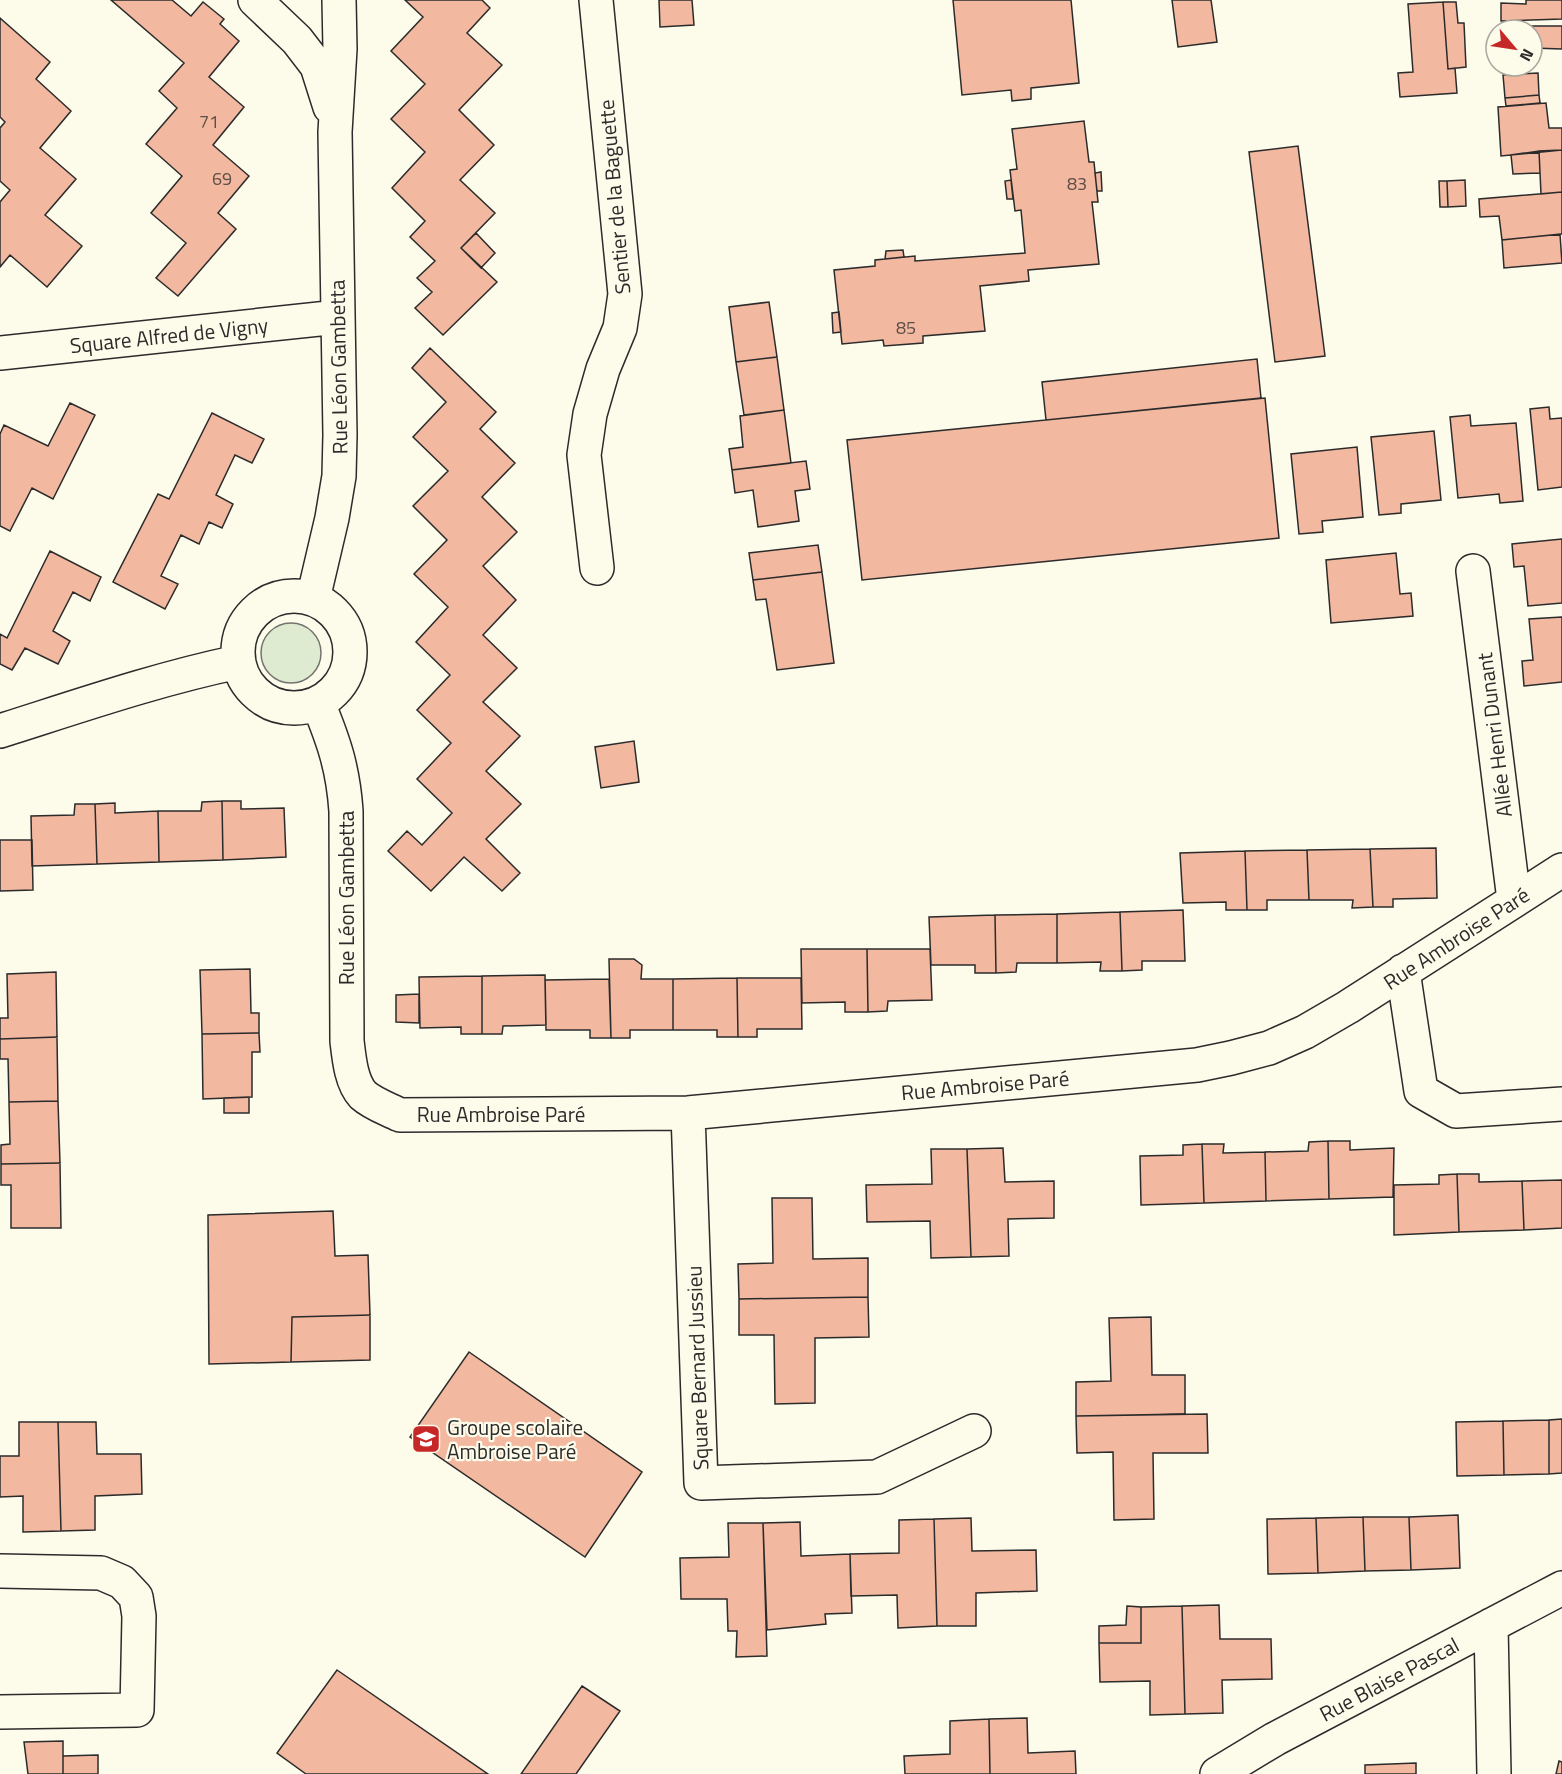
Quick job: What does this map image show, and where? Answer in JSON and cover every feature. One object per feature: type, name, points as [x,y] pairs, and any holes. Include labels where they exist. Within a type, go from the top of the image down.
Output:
[{"type":"street","name":"Rue Léon Gambetta","points":[[255,0],[297,40],[317,66],[335,132]]},
{"type":"street","name":"Rue Léon Gambetta","points":[[313,599],[332,518],[339,476],[335,132],[340,49],[339,0]]},
{"type":"street","name":"Sentier de la Baguette","points":[[596,0],[625,294],[620,328],[603,369],[590,414],[584,455],[597,568]]},
{"type":"street","name":"Square Alfred de Vigny","points":[[0,352],[338,317]]},
{"type":"street","name":"Allée Henri Dunant","points":[[1473,571],[1514,900]]},
{"type":"street","points":[[284,596],[313,599],[326,606],[345,628],[350,649],[347,671],[340,684],[318,703],[304,708],[289,709],[274,705],[250,689],[242,676],[237,647],[240,633],[258,609],[270,601],[284,596]]},
{"type":"street","points":[[0,730],[146,684],[238,662]]},
{"type":"street","name":"Rue Léon Gambetta","points":[[318,703],[335,747],[345,783],[347,1041],[350,1069],[362,1094]]},
{"type":"street","name":"Rue Ambroise Paré","points":[[362,1094],[400,1115],[688,1113],[1197,1065],[1269,1048],[1305,1032],[1562,870]]},
{"type":"street","points":[[1403,972],[1420,1091],[1456,1111],[1562,1104]]},
{"type":"street","name":"Square Bernard Jussieu","points":[[688,1113],[701,1483],[877,1478],[974,1431]]},
{"type":"street","points":[[0,1571],[101,1572],[122,1582],[135,1597],[139,1616],[137,1710],[0,1712]]},
{"type":"street","name":"Rue Blaise Pascal","points":[[1217,1774],[1275,1739],[1562,1588]]},
{"type":"street","points":[[1491,1624],[1494,1774]]},
{"type":"green space","points":[[285,623],[297,623],[308,628],[316,636],[321,653],[319,665],[308,678],[297,683],[285,683],[274,678],[266,670],[261,659],[261,647],[266,636],[274,628]]},
{"type":"building","points":[[111,0],[172,0],[191,16],[203,2],[224,19],[220,24],[239,41],[209,77],[244,107],[213,145],[249,176],[218,213],[236,229],[178,296],[156,278],[186,243],[151,213],[182,176],[146,144],[177,108],[159,91],[184,63]]},
{"type":"building","points":[[405,0],[482,0],[490,8],[467,33],[502,65],[459,110],[494,145],[460,180],[495,213],[461,248],[497,282],[443,335],[415,308],[432,292],[417,278],[435,261],[410,237],[425,221],[392,188],[425,152],[391,119],[425,84],[391,51],[423,17]]},
{"type":"building","points":[[659,0],[692,0],[694,25],[660,27]]},
{"type":"building","points":[[953,0],[1071,0],[1079,83],[1031,88],[1031,99],[1012,101],[1011,90],[962,95]]},
{"type":"building","points":[[1172,0],[1211,0],[1217,42],[1178,47]]},
{"type":"building","points":[[1526,0],[1562,0],[1562,19],[1501,18],[1501,3],[1526,4]]},
{"type":"building","points":[[1443,2],[1456,2],[1458,23],[1464,23],[1466,67],[1448,69]]},
{"type":"building","points":[[1443,2],[1448,69],[1455,68],[1457,93],[1400,97],[1398,73],[1413,72],[1408,4]]},
{"type":"building","points":[[0,18],[50,62],[36,79],[71,111],[40,148],[76,179],[45,215],[82,246],[47,287],[10,255],[0,267],[0,202],[10,190],[0,181],[0,128],[5,122],[0,117]]},
{"type":"building","points":[[1544,26],[1562,26],[1562,49],[1544,48]]},
{"type":"building","points":[[1503,78],[1538,78],[1539,95],[1505,98]]},
{"type":"building","points":[[1539,95],[1540,103],[1506,106],[1505,98]]},
{"type":"building","points":[[1546,103],[1549,128],[1562,128],[1562,150],[1501,156],[1498,107]]},
{"type":"building","points":[[1084,121],[1089,162],[1094,162],[1098,202],[1092,202],[1099,264],[1028,270],[1029,281],[980,286],[985,331],[923,336],[923,343],[884,346],[883,340],[842,344],[834,270],[875,266],[875,260],[915,256],[915,261],[1025,253],[1021,210],[1015,211],[1010,170],[1017,169],[1012,129]]},
{"type":"building","points":[[1298,146],[1325,356],[1275,362],[1249,152]]},
{"type":"building","points":[[1562,150],[1562,192],[1541,194],[1539,151]]},
{"type":"building","points":[[1539,151],[1540,173],[1513,174],[1511,155]]},
{"type":"building","points":[[1101,172],[1102,191],[1097,191],[1095,173]]},
{"type":"building","points":[[1011,180],[1013,199],[1007,199],[1005,181]]},
{"type":"building","points":[[1465,180],[1466,206],[1448,207],[1447,181]]},
{"type":"building","points":[[1439,181],[1447,181],[1448,207],[1440,207]]},
{"type":"building","points":[[1562,192],[1562,234],[1502,240],[1499,216],[1480,217],[1479,199]]},
{"type":"building","points":[[476,233],[495,253],[481,268],[461,248]]},
{"type":"building","points":[[1560,234],[1562,263],[1504,268],[1502,240]]},
{"type":"building","points":[[903,250],[904,257],[885,259],[886,251]]},
{"type":"building","points":[[769,302],[777,357],[736,362],[729,307]]},
{"type":"building","points":[[839,312],[841,332],[833,333],[832,313]]},
{"type":"building","points":[[430,348],[496,412],[480,429],[515,463],[482,497],[517,532],[483,566],[516,600],[483,635],[517,668],[483,702],[520,736],[486,771],[521,804],[486,839],[520,873],[502,891],[464,857],[431,891],[388,851],[407,831],[422,845],[452,813],[417,779],[451,743],[417,710],[450,675],[416,642],[448,607],[414,574],[447,540],[413,506],[448,471],[413,437],[446,402],[412,368]]},
{"type":"building","points":[[777,357],[784,410],[744,415],[736,362]]},
{"type":"building","points":[[1257,359],[1261,398],[1046,420],[1042,382]]},
{"type":"building","points":[[1265,398],[1279,538],[862,580],[847,440]]},
{"type":"building","points":[[70,403],[95,415],[53,499],[32,488],[10,531],[0,526],[0,434],[4,425],[48,446]]},
{"type":"building","points":[[1549,407],[1550,419],[1562,418],[1562,487],[1538,490],[1530,409]]},
{"type":"building","points":[[784,410],[791,463],[732,470],[729,449],[743,447],[740,416]]},
{"type":"building","points":[[212,413],[264,439],[252,463],[235,455],[216,495],[233,504],[222,528],[209,522],[199,544],[181,535],[161,576],[178,584],[165,609],[113,582],[158,494],[169,499]]},
{"type":"building","points":[[1470,415],[1471,426],[1516,423],[1523,501],[1500,503],[1499,494],[1458,498],[1450,417]]},
{"type":"building","points":[[1434,431],[1441,500],[1401,504],[1401,513],[1379,515],[1371,437]]},
{"type":"building","points":[[1357,447],[1363,517],[1322,521],[1323,532],[1299,534],[1291,454]]},
{"type":"building","points":[[806,461],[810,489],[795,491],[799,521],[758,527],[753,490],[735,493],[732,470]]},
{"type":"building","points":[[1562,539],[1562,603],[1528,606],[1524,566],[1514,567],[1512,544]]},
{"type":"building","points":[[818,545],[822,572],[753,580],[749,553]]},
{"type":"building","points":[[50,551],[101,577],[90,601],[73,592],[53,631],[70,641],[58,664],[25,648],[12,670],[0,664],[0,634],[7,638]]},
{"type":"building","points":[[1396,553],[1400,594],[1411,593],[1413,616],[1331,623],[1326,560]]},
{"type":"building","points":[[822,572],[834,663],[777,670],[766,599],[756,600],[753,580]]},
{"type":"building","points":[[1562,617],[1562,682],[1524,686],[1522,661],[1533,660],[1529,619]]},
{"type":"building","points":[[634,741],[639,782],[601,788],[595,747]]},
{"type":"building","points":[[222,801],[241,801],[241,809],[284,808],[286,857],[223,860]]},
{"type":"building","points":[[222,801],[223,860],[159,862],[158,811],[201,811],[202,802]]},
{"type":"building","points":[[115,803],[115,813],[158,811],[159,862],[97,864],[95,804]]},
{"type":"building","points":[[75,804],[95,804],[97,864],[32,866],[31,816],[74,815]]},
{"type":"building","points":[[0,840],[32,840],[33,890],[0,891]]},
{"type":"building","points":[[1436,848],[1437,898],[1393,899],[1393,907],[1373,907],[1370,849]]},
{"type":"building","points":[[1370,849],[1373,907],[1352,908],[1353,900],[1309,900],[1307,850]]},
{"type":"building","points":[[1307,850],[1309,900],[1267,900],[1267,910],[1247,910],[1245,851]]},
{"type":"building","points":[[1245,851],[1247,910],[1226,910],[1226,902],[1183,903],[1180,853]]},
{"type":"building","points":[[1183,910],[1185,961],[1142,961],[1142,970],[1122,971],[1120,912]]},
{"type":"building","points":[[1120,912],[1122,971],[1100,971],[1101,962],[1057,963],[1057,914]]},
{"type":"building","points":[[1057,914],[1057,963],[1017,963],[1016,972],[996,973],[995,915]]},
{"type":"building","points":[[995,915],[996,973],[975,973],[975,965],[931,965],[929,917]]},
{"type":"building","points":[[801,949],[867,949],[868,1012],[845,1012],[845,1002],[802,1003]]},
{"type":"building","points":[[867,949],[930,949],[932,1000],[888,1001],[887,1011],[868,1012]]},
{"type":"building","points":[[609,959],[634,959],[642,965],[641,979],[673,979],[673,1030],[630,1030],[630,1038],[611,1038]]},
{"type":"building","points":[[250,969],[251,1013],[259,1013],[259,1033],[202,1034],[200,970]]},
{"type":"building","points":[[56,972],[57,1037],[0,1039],[0,1018],[8,1018],[7,974]]},
{"type":"building","points":[[545,975],[546,1025],[503,1026],[502,1034],[482,1034],[482,976]]},
{"type":"building","points":[[482,976],[482,1034],[461,1034],[461,1027],[420,1028],[419,977]]},
{"type":"building","points":[[737,978],[801,978],[802,1029],[757,1029],[757,1037],[738,1037]]},
{"type":"building","points":[[737,978],[738,1037],[717,1037],[717,1030],[673,1030],[673,979]]},
{"type":"building","points":[[609,979],[611,1038],[590,1038],[590,1030],[546,1030],[545,980]]},
{"type":"building","points":[[419,994],[419,1023],[396,1022],[396,995]]},
{"type":"building","points":[[259,1033],[260,1052],[252,1052],[252,1097],[203,1099],[202,1034]]},
{"type":"building","points":[[57,1037],[58,1101],[9,1102],[8,1059],[0,1059],[0,1039]]},
{"type":"building","points":[[249,1097],[249,1113],[224,1113],[224,1098]]},
{"type":"building","points":[[58,1101],[60,1163],[1,1164],[1,1145],[10,1144],[9,1102]]},
{"type":"building","points":[[1328,1141],[1329,1199],[1266,1201],[1265,1152],[1308,1151],[1309,1142]]},
{"type":"building","points":[[1328,1141],[1350,1141],[1350,1150],[1394,1148],[1393,1197],[1329,1199]]},
{"type":"building","points":[[1202,1144],[1204,1203],[1141,1205],[1140,1156],[1183,1155],[1183,1145]]},
{"type":"building","points":[[1202,1144],[1224,1144],[1223,1153],[1265,1152],[1266,1201],[1204,1203]]},
{"type":"building","points":[[1003,1148],[1005,1182],[1054,1181],[1054,1218],[1008,1219],[1009,1256],[971,1257],[967,1149]]},
{"type":"building","points":[[931,1149],[967,1149],[971,1257],[931,1258],[930,1221],[867,1222],[866,1185],[932,1184]]},
{"type":"building","points":[[60,1163],[61,1228],[11,1228],[11,1185],[1,1185],[1,1164]]},
{"type":"building","points":[[1457,1174],[1459,1232],[1394,1235],[1394,1185],[1439,1184],[1439,1175]]},
{"type":"building","points":[[1457,1174],[1479,1174],[1479,1182],[1522,1181],[1524,1230],[1459,1232]]},
{"type":"building","points":[[1562,1180],[1562,1228],[1524,1230],[1522,1181]]},
{"type":"building","points":[[772,1198],[812,1198],[813,1259],[868,1258],[868,1297],[739,1299],[738,1264],[773,1263]]},
{"type":"building","points":[[333,1211],[335,1256],[368,1255],[370,1315],[292,1317],[291,1362],[209,1364],[208,1215]]},
{"type":"building","points":[[868,1297],[869,1337],[815,1338],[815,1403],[775,1404],[774,1335],[739,1335],[739,1299]]},
{"type":"building","points":[[370,1315],[370,1360],[291,1362],[292,1317]]},
{"type":"building","points":[[1151,1317],[1152,1375],[1185,1375],[1185,1414],[1076,1416],[1076,1382],[1111,1381],[1109,1318]]},
{"type":"building","points":[[469,1352],[642,1472],[585,1557],[410,1437]]},
{"type":"building","points":[[1207,1414],[1208,1453],[1153,1453],[1154,1519],[1114,1520],[1113,1452],[1077,1453],[1076,1416]]},
{"type":"building","points":[[1562,1419],[1562,1473],[1549,1474],[1549,1420]]},
{"type":"building","points":[[1549,1420],[1549,1474],[1504,1475],[1503,1421]]},
{"type":"building","points":[[1503,1421],[1504,1475],[1457,1476],[1456,1422]]},
{"type":"building","points":[[19,1422],[58,1422],[61,1531],[23,1532],[23,1496],[0,1497],[0,1456],[19,1456]]},
{"type":"building","points":[[58,1422],[96,1422],[97,1454],[141,1454],[142,1494],[95,1496],[95,1530],[61,1531]]},
{"type":"building","points":[[1458,1515],[1460,1568],[1411,1570],[1409,1517]]},
{"type":"building","points":[[1363,1517],[1365,1571],[1318,1573],[1316,1518]]},
{"type":"building","points":[[1363,1517],[1409,1517],[1411,1570],[1365,1571]]},
{"type":"building","points":[[971,1518],[972,1551],[1036,1550],[1037,1591],[976,1593],[976,1626],[937,1626],[934,1519]]},
{"type":"building","points":[[1316,1518],[1318,1573],[1268,1574],[1267,1519]]},
{"type":"building","points":[[934,1519],[937,1626],[898,1628],[897,1595],[851,1596],[850,1554],[899,1553],[899,1520]]},
{"type":"building","points":[[800,1522],[801,1556],[850,1554],[852,1613],[825,1614],[826,1624],[767,1630],[763,1523]]},
{"type":"building","points":[[728,1523],[763,1523],[767,1656],[736,1657],[737,1631],[728,1631],[727,1599],[681,1599],[680,1558],[729,1557]]},
{"type":"building","points":[[1219,1605],[1220,1639],[1271,1639],[1272,1679],[1222,1680],[1223,1713],[1185,1714],[1182,1606]]},
{"type":"building","points":[[1127,1606],[1141,1607],[1141,1643],[1099,1643],[1099,1626],[1126,1625]]},
{"type":"building","points":[[1182,1606],[1185,1714],[1150,1715],[1150,1681],[1100,1682],[1099,1643],[1141,1643],[1141,1607]]},
{"type":"building","points":[[337,1670],[488,1774],[306,1774],[277,1753]]},
{"type":"building","points":[[582,1686],[620,1711],[576,1774],[521,1774]]},
{"type":"building","points":[[1027,1718],[1028,1753],[1075,1751],[1076,1774],[990,1774],[989,1719]]},
{"type":"building","points":[[989,1719],[990,1774],[905,1774],[904,1756],[950,1754],[950,1721]]},
{"type":"building","points":[[63,1741],[63,1774],[28,1774],[24,1742]]},
{"type":"building","points":[[98,1755],[98,1774],[63,1774],[63,1756]]},
{"type":"building","points":[[1559,1761],[1562,1762],[1562,1774],[1556,1774]]},
{"type":"building","points":[[1416,1763],[1416,1774],[1365,1774],[1365,1765]]},
{"type":"place","name":"Groupe scolaire Ambroise Paré","points":[[426,1439]]}]
